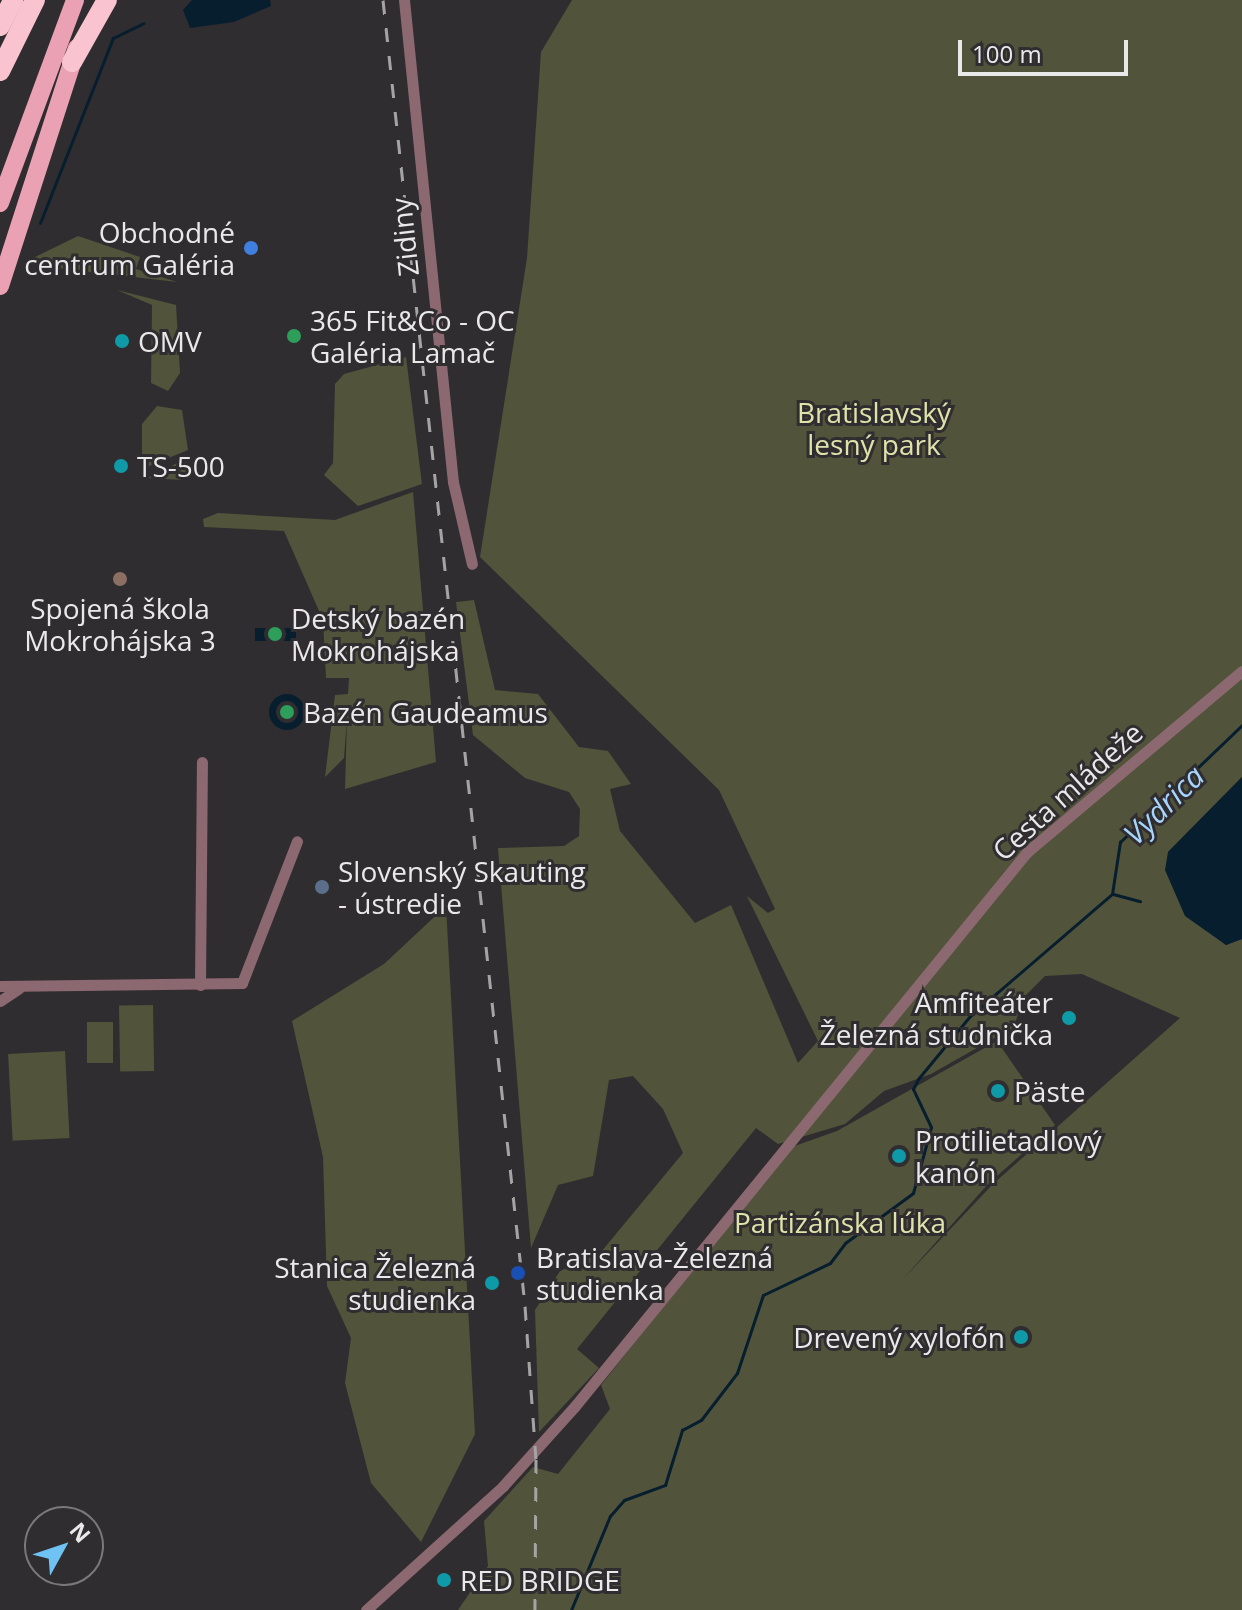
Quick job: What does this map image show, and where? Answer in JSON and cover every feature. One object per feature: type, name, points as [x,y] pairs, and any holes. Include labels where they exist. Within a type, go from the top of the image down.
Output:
[{"type":"highway","points":[[0,26],[13,0]]},
{"type":"highway","points":[[0,71],[35,0]]},
{"type":"highway","points":[[72,62],[107,0]]},
{"type":"main road","points":[[0,203],[75,0]]},
{"type":"main road","points":[[0,286],[95,0]]},
{"type":"street","name":"Zidiny","points":[[404,0],[453,482],[472,564]]},
{"type":"street","name":"Cesta mládeže","points":[[366,1610],[527,1461],[1027,852],[1242,671]]},
{"type":"street","points":[[200,985],[202,762]]},
{"type":"street","points":[[0,986],[242,983],[297,841]]},
{"type":"street","points":[[0,1001],[21,988]]},
{"type":"green space","name":"Bratislavský lesný park","points":[[572,0],[1242,0],[1242,777],[1168,852],[1226,945],[1242,939],[1242,1610],[458,1610],[488,1566],[484,1521],[533,1467],[558,1474],[610,1409],[601,1385],[789,1148],[837,1131],[997,1041],[1055,1125],[989,1183],[903,1279],[994,1183],[1180,1018],[1082,974],[1045,976],[1023,998],[1014,1027],[931,1074],[884,1091],[845,1124],[778,1144],[756,1128],[577,1349],[599,1368],[539,1432],[535,1310],[560,1271],[601,1252],[683,1153],[663,1109],[633,1076],[609,1080],[593,1176],[558,1185],[531,1248],[498,848],[564,846],[579,836],[580,809],[569,792],[525,778],[473,735],[456,602],[474,600],[495,690],[538,694],[579,747],[608,751],[631,784],[610,789],[620,831],[695,923],[731,905],[798,1063],[818,1041],[747,896],[768,913],[775,909],[719,790],[480,557],[527,258],[541,52]]},
{"type":"green space","points":[[78,236],[140,257],[136,269],[177,282],[48,267],[31,259]]},
{"type":"green space","points":[[117,290],[176,305],[180,373],[168,391],[151,383],[152,305]]},
{"type":"green space","points":[[406,357],[422,484],[358,506],[324,475],[333,463],[335,384],[344,374]]},
{"type":"green space","points":[[157,406],[182,410],[188,450],[142,469],[142,424]]},
{"type":"green space","points":[[185,459],[193,474],[182,480],[148,478]]},
{"type":"green space","points":[[413,492],[436,762],[345,789],[347,719],[344,758],[325,777],[335,695],[348,694],[349,678],[326,678],[323,620],[284,531],[204,527],[203,519],[218,513],[335,520]]},
{"type":"green space","points":[[446,906],[475,1434],[421,1542],[371,1483],[345,1383],[351,1338],[327,1286],[323,1157],[292,1021],[384,964]]},
{"type":"green space","points":[[153,1005],[154,1071],[120,1072],[119,1006]]},
{"type":"green space","points":[[87,1022],[113,1022],[113,1063],[87,1063]]},
{"type":"green space","points":[[65,1051],[70,1138],[13,1141],[8,1054]]},
{"type":"water","points":[[192,0],[270,0],[271,6],[234,22],[190,28],[183,10]]},
{"type":"water","name":"Detský bazén Mokrohájska","points":[[255,628],[296,628],[296,641],[255,641]]},
{"type":"water","name":"Bazén Gaudeamus","points":[[287,694],[299,700],[305,712],[299,724],[287,730],[275,724],[269,712],[275,700]]},
{"type":"water","points":[[1242,777],[1242,939],[1226,945],[1185,916],[1165,870],[1168,852]]},
{"type":"waterway","points":[[40,223],[113,38],[144,23]]},
{"type":"waterway","name":"Vydrica","points":[[571,1610],[610,1516],[624,1500],[665,1485],[682,1430],[701,1420],[737,1373],[763,1295],[830,1263],[845,1243],[913,1193],[931,1127],[913,1089],[918,1079],[970,1016],[1112,894],[1120,842],[1242,725]]},
{"type":"waterway","points":[[1113,894],[1140,901]]},
{"type":"railway","points":[[383,0],[525,1306],[536,1459],[535,1610]]},
{"type":"place","name":"Obchodné centrum Galéria","points":[[251,248]]},
{"type":"place","name":"365 Fit&Co - OC Galéria Lamač","points":[[294,336]]},
{"type":"place","name":"OMV","points":[[122,341]]},
{"type":"place","name":"TS-500","points":[[121,466]]},
{"type":"place","name":"Spojená škola Mokrohájska 3","points":[[120,579]]},
{"type":"place","name":"Detský bazén Mokrohájska","points":[[275,634]]},
{"type":"place","name":"Bazén Gaudeamus","points":[[287,712]]},
{"type":"place","name":"Slovenský Skauting - ústredie","points":[[322,887]]},
{"type":"place","name":"Amfiteáter Železná studnička","points":[[1069,1018]]},
{"type":"place","name":"Päste","points":[[998,1091]]},
{"type":"place","name":"Protilietadlový kanón","points":[[899,1156]]},
{"type":"place","name":"Bratislava-Železná studienka","points":[[518,1273]]},
{"type":"place","name":"Stanica Železná studienka","points":[[492,1283]]},
{"type":"place","name":"Drevený xylofón","points":[[1021,1337]]},
{"type":"place","name":"RED BRIDGE","points":[[444,1580]]},
{"type":"park label","name":"Partizánska lúka","points":[[840,1222]]}]
